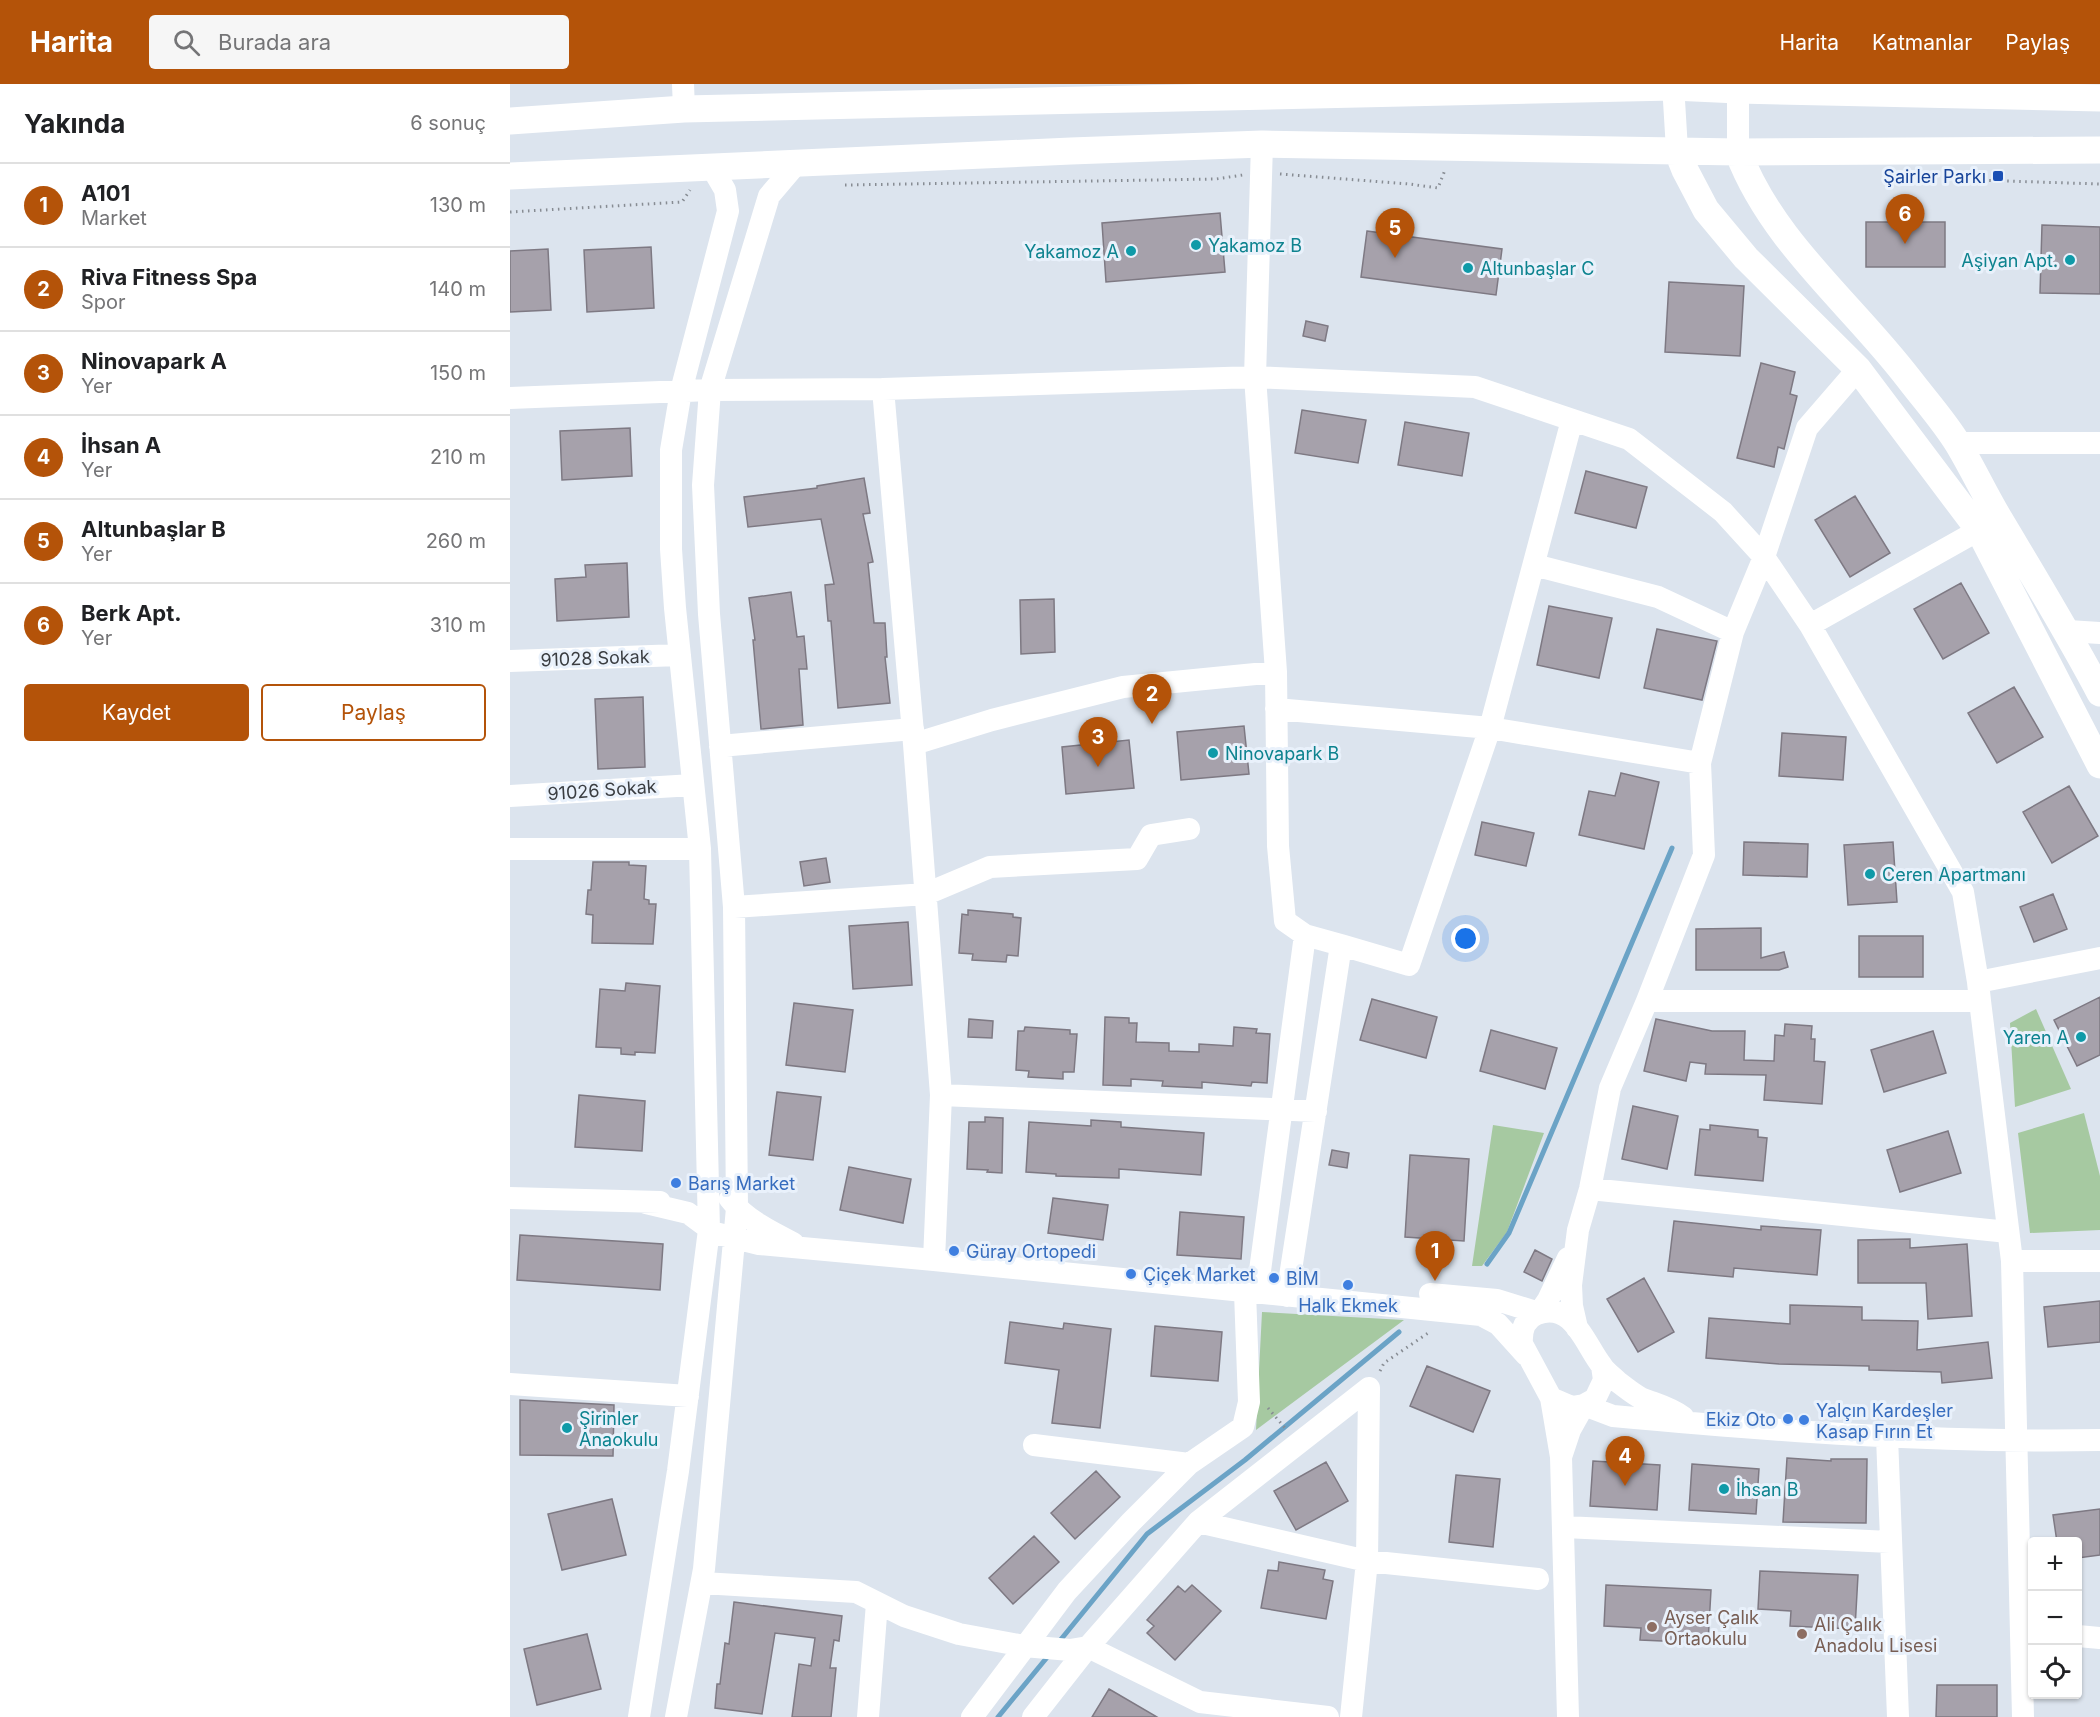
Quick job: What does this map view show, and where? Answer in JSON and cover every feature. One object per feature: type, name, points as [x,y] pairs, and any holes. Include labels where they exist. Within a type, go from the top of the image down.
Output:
[{"type":"main road","points":[[510,121],[683,96],[1673,85],[2031,91],[2100,98]]},
{"type":"main road","points":[[510,176],[1071,150],[1262,144],[1738,152],[2100,150]]},
{"type":"main road","points":[[1631,149],[1664,168],[1697,194]]},
{"type":"main road","points":[[1677,150],[1706,210],[1746,258],[1858,369],[1979,530],[2100,765]]},
{"type":"main road","points":[[1738,152],[1746,174],[1760,199],[1793,245],[1900,367],[1958,443],[1998,517],[2068,632],[2100,693]]},
{"type":"main road","points":[[1760,199],[1760,185],[1771,168],[1804,152]]},
{"type":"street","points":[[1673,85],[1677,150]]},
{"type":"street","points":[[1738,87],[1738,152]]},
{"type":"street","points":[[1262,144],[1255,377],[1276,672],[1278,846],[1285,921],[1305,935],[1409,965],[1490,728],[1572,420]]},
{"type":"street","points":[[676,1717],[702,1583],[707,1545],[737,1208],[734,906],[709,614],[703,484],[711,390],[769,196],[796,163]]},
{"type":"street","points":[[639,1717],[678,1471],[709,1230],[700,849],[671,549],[671,450],[681,391],[728,211],[725,190],[711,166]]},
{"type":"street","points":[[1539,1313],[1548,1300],[1572,1251],[1590,1189],[1610,1088],[1704,855],[1700,763],[1733,632],[1764,557],[1807,428],[1858,369]]},
{"type":"street","points":[[510,398],[711,390],[883,389],[1255,377],[1475,387],[1629,440],[1723,512],[1764,557],[1810,625],[1963,892],[1979,991],[2012,1261],[2017,1442],[2027,1632],[2023,1717]]},
{"type":"street","points":[[883,389],[941,1095],[934,1260]]},
{"type":"street","points":[[1958,443],[2100,443]]},
{"type":"street","points":[[1810,625],[1979,530]]},
{"type":"street","points":[[1534,565],[1658,597],[1733,632]]},
{"type":"street","points":[[2068,632],[2100,633]]},
{"type":"street","name":"91028 Sokak","points":[[510,661],[680,655]]},
{"type":"street","points":[[720,746],[913,737],[1123,687],[1276,672]]},
{"type":"street","points":[[1276,709],[1490,728],[1700,763]]},
{"type":"street","name":"91026 Sokak","points":[[510,796],[693,785]]},
{"type":"street","points":[[734,906],[926,894],[990,867],[1137,859],[1151,835],[1189,829]]},
{"type":"street","points":[[510,849],[700,849]]},
{"type":"street","points":[[972,1717],[1035,1647],[1067,1591],[1131,1522],[1189,1464],[1243,1427],[1249,1402],[1251,1292],[1282,1110],[1305,935]]},
{"type":"street","points":[[1287,1296],[1341,945]]},
{"type":"street","points":[[1647,1001],[1979,991],[2100,958]]},
{"type":"street","points":[[941,1095],[1316,1111]]},
{"type":"street","points":[[1590,1189],[2008,1232]]},
{"type":"street","points":[[510,1198],[646,1203],[695,1199],[709,1195],[729,1198],[737,1208],[772,1233],[808,1250]]},
{"type":"street","points":[[646,1203],[688,1213],[709,1230],[759,1244],[1481,1314],[1498,1324],[1526,1355]]},
{"type":"street","points":[[1577,1328],[1572,1306],[1571,1285],[1578,1230]]},
{"type":"street","points":[[2012,1261],[2100,1261]]},
{"type":"street","points":[[1287,1296],[1417,1293],[1497,1300],[1539,1313]]},
{"type":"street","points":[[1568,1717],[1561,1457],[1551,1398],[1522,1344],[1521,1334],[1525,1324],[1532,1316],[1544,1311],[1558,1312],[1569,1318],[1602,1366],[1618,1381],[1638,1397],[1677,1412],[1691,1423]]},
{"type":"street","points":[[1551,1398],[1572,1407],[1584,1405],[1595,1399],[1604,1380],[1602,1366]]},
{"type":"street","points":[[510,1384],[688,1396]]},
{"type":"street","points":[[1033,1717],[1079,1648],[1198,1522],[1370,1388]]},
{"type":"street","points":[[1351,1717],[1367,1561],[1370,1388]]},
{"type":"street","points":[[1584,1405],[1613,1416],[1887,1437],[2017,1442],[2100,1440]]},
{"type":"street","points":[[1561,1457],[1570,1430],[1584,1405]]},
{"type":"street","points":[[1887,1437],[1898,1717]]},
{"type":"street","points":[[1034,1445],[1189,1464]]},
{"type":"street","points":[[1198,1522],[1367,1561],[1538,1579]]},
{"type":"street","points":[[1564,1527],[1890,1542]]},
{"type":"street","points":[[702,1583],[856,1592],[904,1616],[959,1634],[1035,1647],[1079,1648],[1200,1702],[1328,1717]]},
{"type":"street","points":[[868,1717],[877,1603]]},
{"type":"street","points":[[2082,1636],[2100,1638]]},
{"type":"path","points":[[836,185],[1216,179],[1261,173],[1409,184],[1438,189],[1448,165]]},
{"type":"path","points":[[1957,171],[1974,180],[2100,184]]},
{"type":"path","points":[[510,212],[682,202],[696,183],[725,190]]},
{"type":"path","points":[[1370,1388],[1384,1363],[1412,1344]]},
{"type":"path","points":[[1265,1404],[1290,1434]]},
{"type":"green space","points":[[2036,1009],[2071,1089],[2015,1107],[2010,1023]]},
{"type":"green space","points":[[2084,1113],[2100,1176],[2100,1230],[2030,1233],[2018,1133]]},
{"type":"green space","points":[[1493,1125],[1544,1133],[1507,1232],[1482,1266],[1472,1266]]},
{"type":"green space","points":[[1262,1312],[1404,1320],[1256,1430]]},
{"type":"building","points":[[1220,213],[1225,272],[1106,282],[1102,223]]},
{"type":"building","points":[[1866,222],[1945,222],[1945,267],[1866,267]]},
{"type":"building","name":"Aşiyan Apt.","points":[[2042,225],[2100,227],[2100,294],[2040,293]]},
{"type":"building","points":[[1367,231],[1502,249],[1496,295],[1361,277]]},
{"type":"building","points":[[651,247],[654,308],[587,312],[584,250]]},
{"type":"building","points":[[548,249],[551,310],[510,312],[510,251]]},
{"type":"building","points":[[1669,282],[1744,286],[1740,356],[1665,352]]},
{"type":"building","points":[[1306,321],[1328,326],[1325,341],[1303,336]]},
{"type":"building","points":[[1761,363],[1795,372],[1790,394],[1797,396],[1784,449],[1778,447],[1774,467],[1737,458]]},
{"type":"building","points":[[1302,410],[1366,420],[1358,463],[1295,453]]},
{"type":"building","points":[[1405,422],[1469,433],[1462,476],[1398,465]]},
{"type":"building","points":[[630,428],[632,476],[562,480],[560,431]]},
{"type":"building","points":[[1586,471],[1647,487],[1636,528],[1575,513]]},
{"type":"building","points":[[864,478],[870,513],[863,514],[873,562],[868,563],[874,623],[885,623],[887,657],[885,657],[890,703],[838,708],[831,621],[828,621],[825,585],[834,584],[821,519],[748,527],[744,497],[817,488],[817,486]]},
{"type":"building","points":[[1855,496],[1890,553],[1850,577],[1815,520]]},
{"type":"building","points":[[627,563],[629,617],[557,621],[555,579],[586,577],[585,565]]},
{"type":"building","points":[[1961,583],[1989,633],[1943,659],[1914,609]]},
{"type":"building","points":[[791,592],[797,637],[804,636],[807,669],[799,669],[803,725],[761,729],[753,640],[755,640],[749,598]]},
{"type":"building","points":[[1054,599],[1055,652],[1021,654],[1020,600]]},
{"type":"building","points":[[1549,606],[1612,618],[1599,678],[1537,665]]},
{"type":"building","points":[[1657,629],[1717,641],[1702,700],[1644,688]]},
{"type":"building","points":[[2014,687],[2043,737],[1997,763],[1968,713]]},
{"type":"building","points":[[643,697],[645,767],[598,769],[595,699]]},
{"type":"building","name":"Ninovapark B","points":[[1244,726],[1249,774],[1181,780],[1177,732]]},
{"type":"building","points":[[1782,733],[1846,737],[1843,780],[1779,776]]},
{"type":"building","points":[[1129,740],[1134,788],[1066,794],[1062,747]]},
{"type":"building","points":[[1621,773],[1659,782],[1644,849],[1579,835],[1589,791],[1615,796]]},
{"type":"building","points":[[2069,786],[2098,836],[2052,863],[2023,812]]},
{"type":"building","points":[[1482,822],[1534,833],[1526,866],[1475,855]]},
{"type":"building","points":[[1744,842],[1808,844],[1807,877],[1743,875]]},
{"type":"building","name":"Ceren Apartmanı","points":[[1893,842],[1897,902],[1848,905],[1844,845]]},
{"type":"building","points":[[826,858],[830,882],[804,886],[800,862]]},
{"type":"building","points":[[593,862],[629,862],[629,865],[646,866],[644,899],[649,900],[649,904],[656,904],[653,944],[592,943],[593,915],[586,914]]},
{"type":"building","points":[[2053,894],[2067,929],[2034,942],[2020,907]]},
{"type":"building","points":[[968,910],[1013,914],[1013,917],[1021,918],[1018,956],[1007,955],[1006,962],[972,960],[973,954],[959,953],[962,914],[968,915]]},
{"type":"building","points":[[908,922],[912,985],[853,989],[849,926]]},
{"type":"building","points":[[1761,928],[1761,958],[1784,952],[1788,967],[1779,970],[1696,970],[1696,929]]},
{"type":"building","points":[[1859,936],[1923,936],[1923,977],[1859,977]]},
{"type":"building","points":[[626,983],[660,986],[655,1053],[621,1054],[621,1048],[596,1047],[600,989],[625,991]]},
{"type":"building","name":"Yaren A","points":[[2100,997],[2100,1055],[2077,1066],[2054,1020]]},
{"type":"building","points":[[1372,999],[1437,1017],[1426,1058],[1360,1040]]},
{"type":"building","points":[[794,1003],[853,1010],[845,1072],[786,1065]]},
{"type":"building","points":[[1105,1017],[1129,1018],[1129,1023],[1137,1023],[1136,1042],[1169,1043],[1169,1051],[1199,1052],[1199,1044],[1233,1046],[1234,1027],[1257,1029],[1256,1033],[1270,1034],[1267,1083],[1252,1082],[1251,1086],[1202,1082],[1202,1088],[1162,1086],[1163,1081],[1131,1079],[1131,1086],[1103,1085]]},
{"type":"building","points":[[969,1019],[993,1021],[992,1038],[968,1037]]},
{"type":"building","points":[[1656,1019],[1712,1031],[1745,1031],[1744,1060],[1774,1061],[1775,1035],[1784,1036],[1785,1024],[1812,1026],[1811,1039],[1815,1039],[1814,1061],[1825,1062],[1822,1104],[1764,1100],[1766,1075],[1705,1074],[1706,1064],[1690,1062],[1686,1081],[1644,1071]]},
{"type":"building","points":[[1025,1027],[1070,1030],[1070,1034],[1077,1034],[1074,1072],[1063,1072],[1063,1079],[1028,1077],[1029,1071],[1016,1070],[1018,1031],[1024,1031]]},
{"type":"building","points":[[1491,1030],[1557,1048],[1545,1089],[1480,1071]]},
{"type":"building","points":[[1933,1031],[1946,1073],[1884,1092],[1871,1050]]},
{"type":"building","points":[[777,1092],[821,1097],[813,1160],[769,1155]]},
{"type":"building","points":[[579,1095],[645,1101],[642,1151],[575,1147]]},
{"type":"building","points":[[1633,1106],[1678,1116],[1667,1169],[1622,1159]]},
{"type":"building","points":[[985,1117],[1003,1118],[1002,1173],[967,1169],[969,1122],[985,1122]]},
{"type":"building","points":[[1091,1120],[1121,1122],[1121,1127],[1204,1133],[1201,1175],[1119,1169],[1119,1178],[1056,1176],[1056,1174],[1026,1172],[1029,1122],[1091,1126]]},
{"type":"building","points":[[1710,1125],[1758,1130],[1758,1137],[1767,1138],[1763,1181],[1695,1175],[1700,1129],[1710,1130]]},
{"type":"building","points":[[1948,1131],[1961,1173],[1900,1192],[1887,1150]]},
{"type":"building","points":[[1332,1150],[1349,1153],[1347,1168],[1329,1165]]},
{"type":"building","points":[[1410,1155],[1469,1159],[1464,1241],[1405,1237]]},
{"type":"building","points":[[849,1167],[911,1179],[903,1223],[840,1210]]},
{"type":"building","points":[[1053,1198],[1108,1205],[1103,1240],[1048,1233]]},
{"type":"building","points":[[1180,1212],[1244,1217],[1241,1259],[1177,1255]]},
{"type":"building","points":[[1674,1221],[1761,1230],[1761,1226],[1821,1230],[1817,1275],[1734,1268],[1733,1277],[1668,1271]]},
{"type":"building","points":[[520,1235],[663,1244],[660,1290],[517,1280]]},
{"type":"building","points":[[1910,1239],[1910,1248],[1967,1244],[1972,1316],[1928,1319],[1926,1283],[1858,1283],[1858,1240]]},
{"type":"building","points":[[1535,1250],[1552,1259],[1542,1281],[1524,1272]]},
{"type":"building","points":[[1644,1278],[1674,1332],[1638,1352],[1607,1299]]},
{"type":"building","points":[[2100,1301],[2100,1342],[2048,1347],[2044,1307]]},
{"type":"building","points":[[1790,1305],[1862,1307],[1862,1320],[1918,1321],[1917,1350],[1988,1342],[1992,1378],[1942,1383],[1941,1372],[1869,1370],[1869,1366],[1779,1364],[1706,1358],[1709,1318],[1790,1324]]},
{"type":"building","points":[[1010,1322],[1063,1329],[1064,1323],[1111,1329],[1100,1428],[1052,1423],[1059,1370],[1005,1363]]},
{"type":"building","points":[[1155,1326],[1222,1332],[1218,1381],[1151,1376]]},
{"type":"building","points":[[1427,1366],[1490,1391],[1473,1432],[1410,1406]]},
{"type":"building","name":"Şirinler Anaokulu","points":[[520,1400],[614,1405],[613,1456],[520,1455]]},
{"type":"building","points":[[1787,1458],[1831,1461],[1831,1459],[1867,1459],[1866,1523],[1783,1522]]},
{"type":"building","points":[[1593,1461],[1660,1465],[1657,1510],[1590,1506]]},
{"type":"building","points":[[1326,1462],[1348,1501],[1296,1530],[1274,1491]]},
{"type":"building","name":"İhsan B","points":[[1692,1464],[1759,1469],[1756,1514],[1689,1510]]},
{"type":"building","points":[[1096,1471],[1120,1497],[1075,1539],[1051,1513]]},
{"type":"building","points":[[1456,1475],[1500,1479],[1493,1547],[1449,1542]]},
{"type":"building","points":[[612,1499],[626,1555],[562,1570],[548,1514]]},
{"type":"building","points":[[2100,1509],[2100,1555],[2082,1557],[2082,1537],[2056,1537],[2053,1515]]},
{"type":"building","points":[[1034,1536],[1059,1562],[1013,1604],[989,1578]]},
{"type":"building","points":[[1279,1562],[1325,1570],[1323,1579],[1333,1581],[1326,1619],[1261,1608],[1268,1570],[1278,1571]]},
{"type":"building","name":"Ali Çalık Anadolu Lisesi","points":[[1760,1571],[1858,1575],[1855,1629],[1790,1626],[1791,1611],[1758,1609]]},
{"type":"building","points":[[1192,1585],[1221,1611],[1175,1660],[1147,1633],[1154,1626],[1147,1620],[1178,1586],[1185,1592]]},
{"type":"building","name":"Ayser Çalık Ortaokulu","points":[[1606,1585],[1711,1590],[1708,1643],[1640,1640],[1641,1628],[1604,1626]]},
{"type":"building","points":[[734,1602],[842,1616],[839,1641],[834,1640],[830,1668],[836,1668],[831,1717],[792,1717],[799,1664],[811,1666],[815,1638],[775,1633],[762,1714],[715,1708],[725,1643],[729,1644]]},
{"type":"building","points":[[587,1634],[601,1689],[537,1705],[524,1649]]},
{"type":"building","points":[[1937,1685],[1997,1685],[1997,1717],[1936,1717]]},
{"type":"building","points":[[1109,1689],[1157,1717],[1092,1717]]},
{"type":"waterway","points":[[1487,1264],[1509,1233],[1672,848]]},
{"type":"waterway","points":[[1058,1643],[1147,1534],[1245,1460],[1399,1332]]},
{"type":"waterway","points":[[998,1717],[1049,1655]]},
{"type":"place","name":"Şairler Parkı","points":[[1998,176]]},
{"type":"place","name":"Berk Apt.","points":[[1905,244]]},
{"type":"place","name":"Yakamoz B","points":[[1196,245]]},
{"type":"place","name":"Yakamoz A","points":[[1131,251]]},
{"type":"place","name":"Altunbaşlar B","points":[[1395,258]]},
{"type":"place","name":"Aşiyan Apt.","points":[[2070,260]]},
{"type":"place","name":"Altunbaşlar C","points":[[1468,268]]},
{"type":"place","name":"Riva Fitness Spa","points":[[1152,724]]},
{"type":"place","name":"Ninovapark B","points":[[1213,753]]},
{"type":"place","name":"Ninovapark A","points":[[1098,767]]},
{"type":"place","name":"Ceren Apartmanı","points":[[1870,874]]},
{"type":"place","name":"Yaren A","points":[[2081,1037]]},
{"type":"place","name":"Barış Market","points":[[676,1183]]},
{"type":"place","name":"Güray Ortopedi","points":[[954,1251]]},
{"type":"place","name":"Çiçek Market","points":[[1131,1274]]},
{"type":"place","name":"BİM","points":[[1274,1278]]},
{"type":"place","name":"A101","points":[[1435,1281]]},
{"type":"place","name":"Halk Ekmek","points":[[1348,1285]]},
{"type":"place","name":"Ekiz Oto","points":[[1788,1419]]},
{"type":"place","name":"Yalçın Kardeşler Kasap Fırın Et","points":[[1804,1420]]},
{"type":"place","name":"Şirinler Anaokulu","points":[[567,1428]]},
{"type":"place","name":"İhsan A","points":[[1625,1486]]},
{"type":"place","name":"İhsan B","points":[[1724,1489]]},
{"type":"place","name":"Ayser Çalık Ortaokulu","points":[[1652,1627]]},
{"type":"place","name":"Ali Çalık Anadolu Lisesi","points":[[1802,1634]]}]
